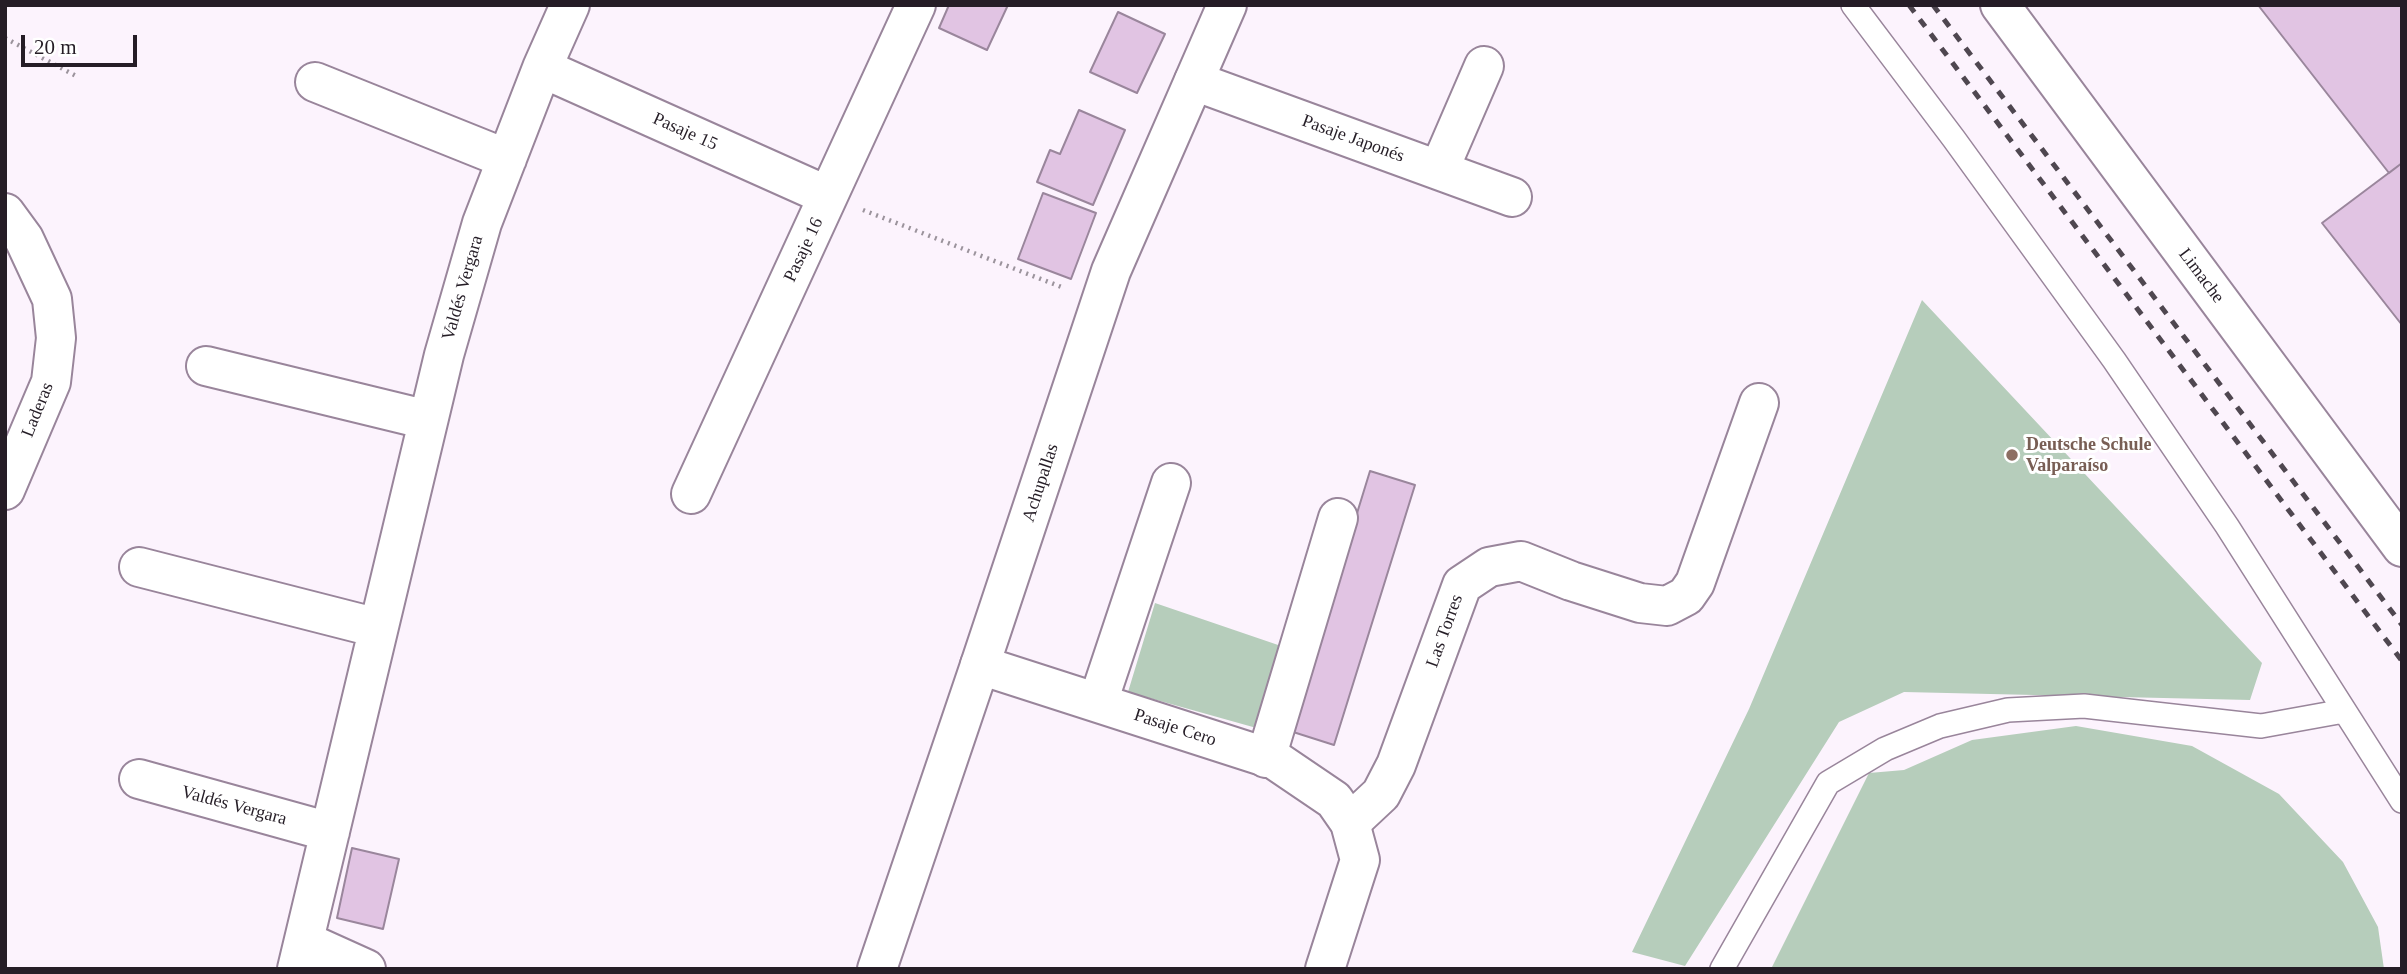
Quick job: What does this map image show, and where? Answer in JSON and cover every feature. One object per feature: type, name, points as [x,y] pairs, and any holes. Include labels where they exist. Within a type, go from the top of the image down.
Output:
[{"type":"street","name":"Valdés Vergara","points":[[366,969],[301,955],[444,355],[482,223],[542,68],[570,5]]},
{"type":"street","name":"Pasaje 16","points":[[691,494],[916,5]]},
{"type":"street","name":"Achupallas","points":[[877,969],[1111,271],[1227,5]]},
{"type":"street","name":"Limache","points":[[2000,5],[2402,547]]},
{"type":"street","points":[[1439,170],[1484,66]]},
{"type":"street","name":"Pasaje 15","points":[[542,68],[828,196]]},
{"type":"street","name":"Pasaje Japonés","points":[[1194,81],[1513,197]]},
{"type":"street","points":[[315,82],[507,159]]},
{"type":"street","name":"Laderas","points":[[5,213],[24,239],[52,299],[56,338],[51,382],[5,490]]},
{"type":"street","points":[[206,366],[428,420]]},
{"type":"street","name":"Las Torres","points":[[1350,823],[1381,794],[1396,765],[1462,585],[1489,567],[1521,561],[1571,581],[1640,603],[1667,606],[1686,596],[1695,583],[1759,403]]},
{"type":"street","points":[[1098,702],[1171,483]]},
{"type":"street","points":[[1266,758],[1338,518]]},
{"type":"street","points":[[139,567],[378,628]]},
{"type":"street","name":"Pasaje Cero","points":[[981,665],[1275,760],[1334,800],[1350,823]]},
{"type":"street","name":"Valdés Vergara","points":[[139,779],[330,832]]},
{"type":"street","points":[[1325,969],[1360,860],[1350,823]]},
{"type":"lane","points":[[1853,5],[2114,360],[2227,526],[2402,802]]},
{"type":"lane","points":[[1722,969],[1828,783],[1885,749],[1940,726],[2008,710],[2084,706],[2261,726],[2344,711]]},
{"type":"path","points":[[5,38],[78,77]]},
{"type":"path","points":[[828,196],[1101,302]]},
{"type":"green space","points":[[1922,300],[2262,663],[2250,700],[1904,692],[1839,722],[1685,966],[1632,952],[1749,709]]},
{"type":"green space","points":[[1155,603],[1284,647],[1260,729],[1128,692]]},
{"type":"green space","points":[[2076,726],[2192,746],[2279,794],[2343,862],[2378,927],[2384,969],[1771,969],[1869,773],[1904,770],[1972,740]]},
{"type":"building","points":[[949,5],[1008,5],[987,50],[939,28]]},
{"type":"building","points":[[2258,5],[2402,5],[2402,163],[2389,173]]},
{"type":"building","points":[[1118,12],[1165,34],[1137,93],[1090,72]]},
{"type":"building","points":[[1079,110],[1125,130],[1093,205],[1037,182],[1050,150],[1060,154]]},
{"type":"building","points":[[2402,163],[2402,325],[2322,223]]},
{"type":"building","points":[[1043,193],[1096,213],[1071,279],[1018,259]]},
{"type":"building","points":[[1370,471],[1415,485],[1334,745],[1290,731]]},
{"type":"building","points":[[352,848],[399,859],[383,929],[337,918]]},
{"type":"railway","points":[[1909,5],[2402,661]]},
{"type":"railway","points":[[1933,5],[2402,625]]},
{"type":"place","name":"Deutsche Schule Valparaíso","points":[[2012,455]]}]
